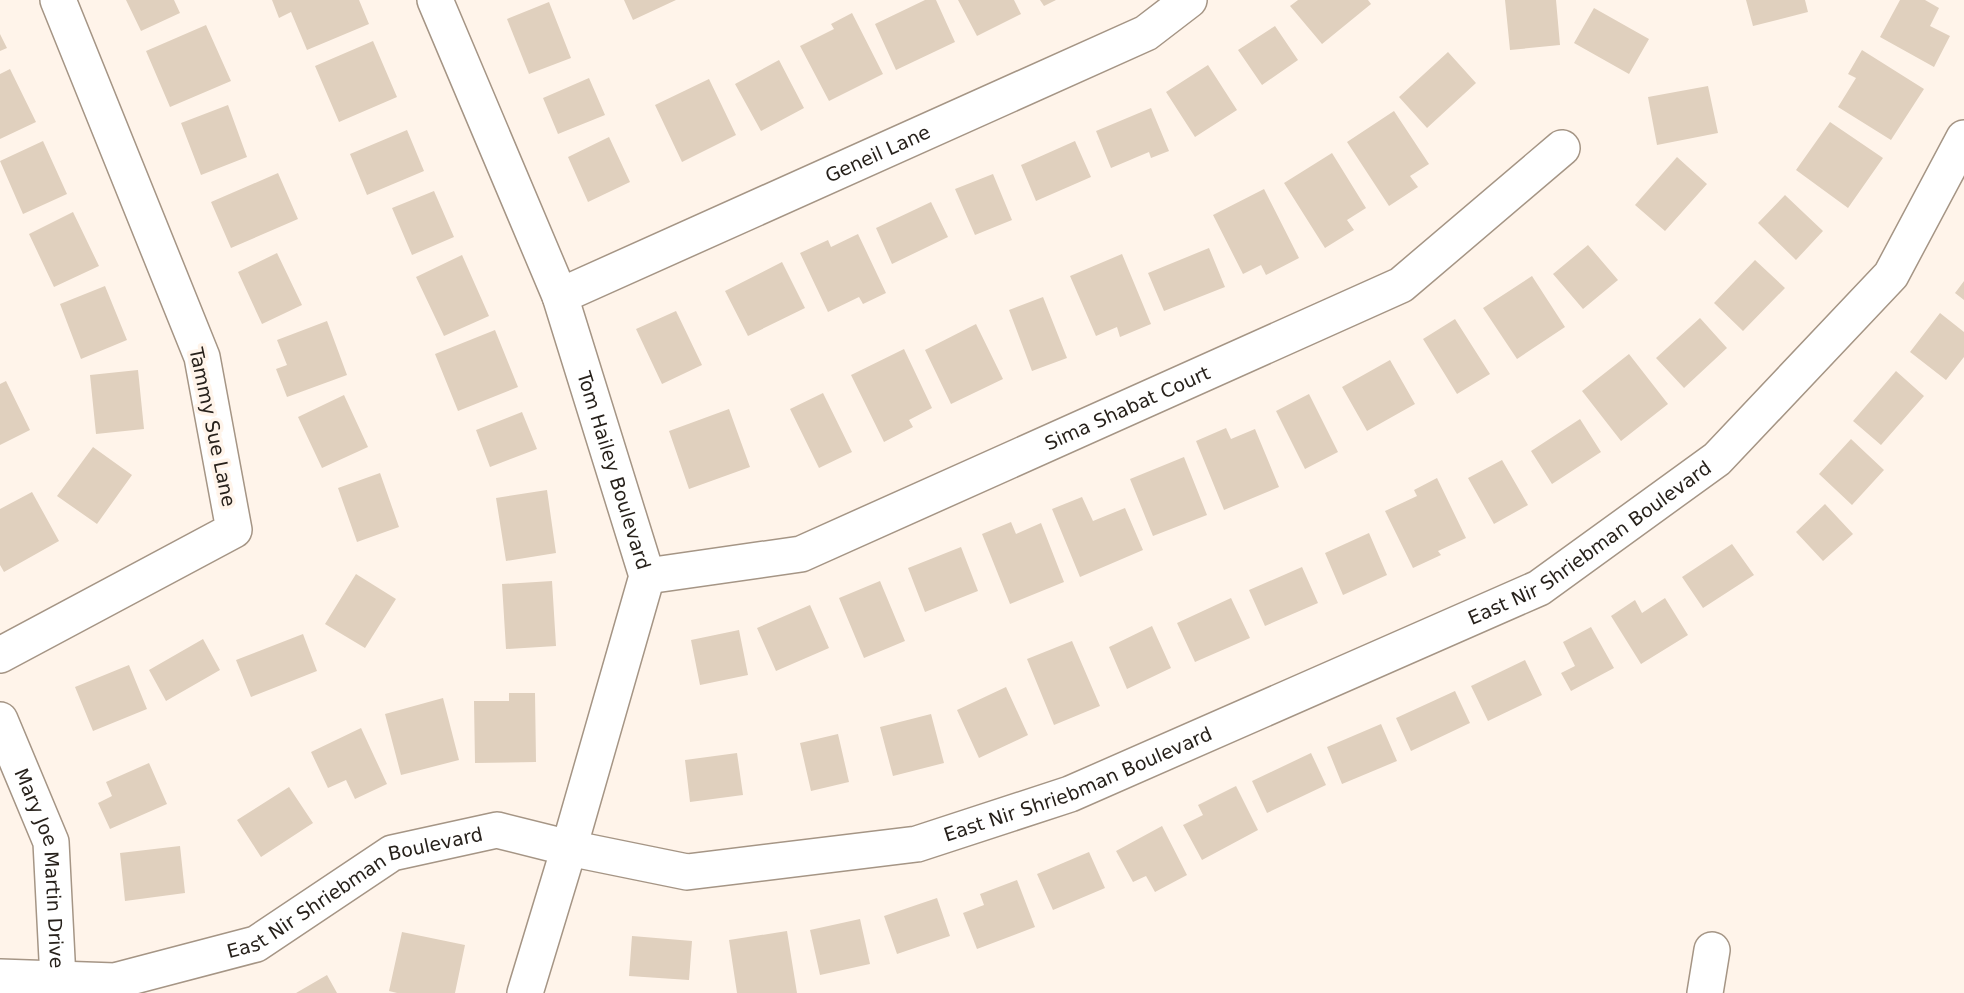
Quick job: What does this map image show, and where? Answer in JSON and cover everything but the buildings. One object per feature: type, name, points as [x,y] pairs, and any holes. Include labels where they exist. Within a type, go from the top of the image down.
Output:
[{"type":"street","name":"Tammy Sue Lane","points":[[0,655],[234,530],[202,357],[58,0]]},
{"type":"street","name":"Tom Hailey Boulevard","points":[[435,0],[560,296],[647,576],[525,993]]},
{"type":"street","name":"Geneil Lane","points":[[560,296],[1146,33],[1189,0]]},
{"type":"street","name":"East Nir Shriebman Boulevard","points":[[0,977],[115,981],[256,944],[392,853],[497,830],[687,872],[917,844],[1070,794],[1539,588],[1717,459],[1891,275],[1964,138]]},
{"type":"street","name":"Sima Shabat Court","points":[[647,576],[802,554],[1401,285],[1562,148]]},
{"type":"street","name":"Mary Joe Martin Drive","points":[[0,720],[51,842],[58,979]]},
{"type":"street","points":[[1705,993],[1712,950]]}]
